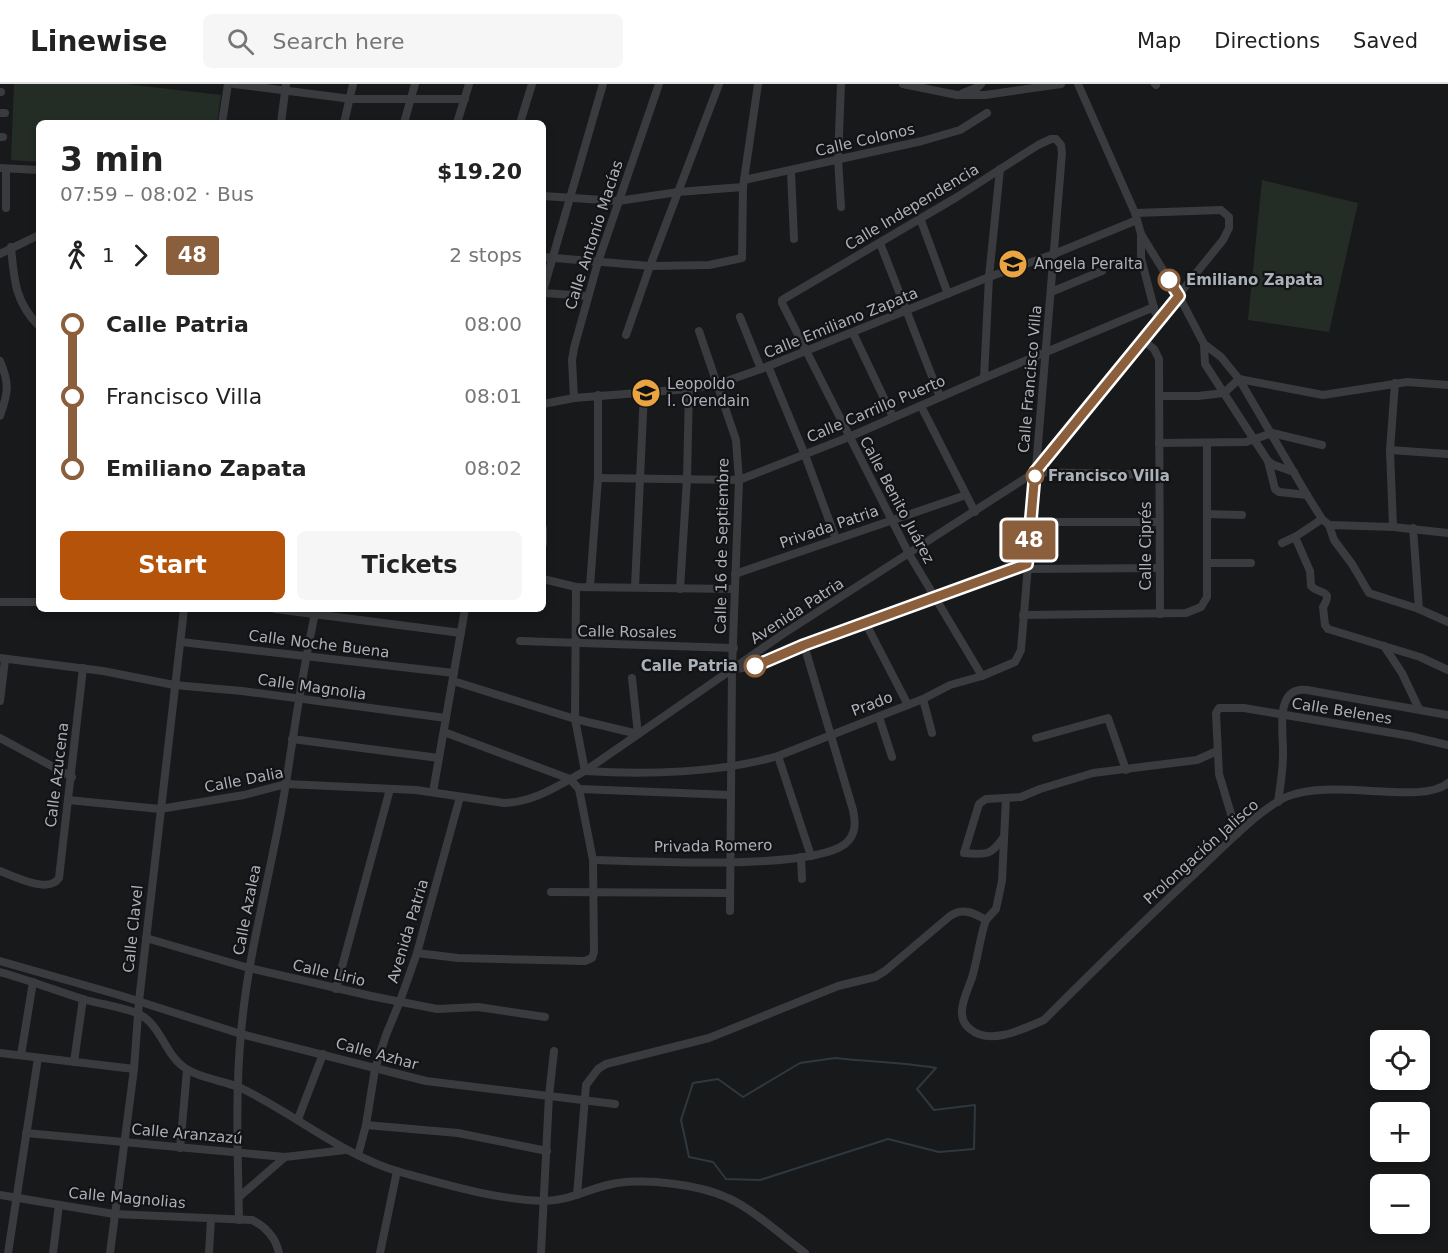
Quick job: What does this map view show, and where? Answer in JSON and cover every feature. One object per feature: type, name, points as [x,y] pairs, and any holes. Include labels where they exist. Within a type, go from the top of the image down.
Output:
[{"type":"street","points":[[222,120],[228,84]]},
{"type":"street","points":[[234,84],[285,87],[351,99],[465,99]]},
{"type":"street","points":[[345,120],[353,84]]},
{"type":"street","points":[[405,120],[415,84]]},
{"type":"street","points":[[458,120],[470,84]]},
{"type":"street","points":[[521,120],[532,84]]},
{"type":"street","points":[[546,282],[603,84]]},
{"type":"street","name":"Calle Antonio Macías","points":[[574,398],[574,348],[588,296],[659,84]]},
{"type":"street","points":[[627,335],[650,266],[719,84]]},
{"type":"street","points":[[546,257],[650,266],[709,265],[742,258],[744,184],[758,84]]},
{"type":"street","points":[[841,84],[838,159],[841,207]]},
{"type":"street","points":[[903,84],[957,95],[985,94],[1061,84]]},
{"type":"street","points":[[957,95],[981,84]]},
{"type":"street","points":[[1078,84],[1136,216],[1141,234],[1141,258],[1158,322]]},
{"type":"street","points":[[281,120],[285,87]]},
{"type":"street","name":"Calle Colonos","points":[[546,196],[618,201],[744,184],[960,130],[987,113]]},
{"type":"street","name":"Calle Independencia","points":[[782,300],[880,243],[1038,145],[1056,139]]},
{"type":"street","name":"Calle Francisco Villa","points":[[1018,658],[1021,650],[1062,153],[1061,145],[1056,139]]},
{"type":"street","points":[[6,208],[3,169],[36,170]]},
{"type":"street","points":[[984,378],[989,277],[1000,169]]},
{"type":"street","points":[[791,171],[794,239]]},
{"type":"street","name":"Calle Emiliano Zapata","points":[[546,403],[598,395],[689,389],[718,384],[805,352],[989,277],[1054,254],[1136,216],[1216,209],[1225,212],[1229,217],[1229,228],[1223,240]]},
{"type":"street","points":[[920,218],[948,294]]},
{"type":"street","points":[[1141,234],[1179,296],[1204,344],[1205,364],[1268,461],[1275,489],[1279,492],[1307,495]]},
{"type":"street","points":[[0,254],[36,237]]},
{"type":"street","name":"Avenida Patria","points":[[357,1155],[366,1125],[375,1069],[417,953],[460,797],[519,803],[585,771],[732,669],[1035,472],[1223,240]]},
{"type":"street","points":[[880,243],[940,397]]},
{"type":"street","points":[[11,248],[17,295],[26,314],[36,323]]},
{"type":"street","points":[[1051,292],[1102,271]]},
{"type":"street","points":[[546,292],[588,296]]},
{"type":"street","name":"Calle Benito Juárez","points":[[782,300],[805,352],[909,554],[982,676]]},
{"type":"street","name":"Calle Carrillo Puerto","points":[[598,478],[739,480],[849,437],[1154,308]]},
{"type":"street","points":[[740,317],[805,455],[836,539]]},
{"type":"street","name":"Calle 16 de Septiembre","points":[[699,331],[736,440],[739,480],[732,669],[730,911]]},
{"type":"street","points":[[853,333],[893,417]]},
{"type":"street","name":"Calle Ciprés","points":[[1143,340],[1158,354],[1160,614]]},
{"type":"street","points":[[1204,344],[1221,357],[1239,379],[1307,495],[1322,519],[1329,525],[1334,540],[1369,593],[1419,609],[1448,622]]},
{"type":"street","points":[[0,361],[7,376],[8,385],[0,416]]},
{"type":"street","points":[[1239,379],[1331,394],[1395,383],[1424,382],[1448,385]]},
{"type":"street","points":[[1160,396],[1224,393],[1239,379]]},
{"type":"street","points":[[1393,527],[1390,450],[1395,383]]},
{"type":"street","points":[[680,589],[687,480],[689,389]]},
{"type":"street","points":[[635,587],[642,479],[644,392]]},
{"type":"street","points":[[590,586],[598,478],[598,395]]},
{"type":"street","points":[[921,406],[975,512]]},
{"type":"street","points":[[1254,440],[1258,433],[1260,413]]},
{"type":"street","points":[[1159,443],[1246,442],[1272,433],[1322,445]]},
{"type":"street","points":[[1023,615],[1186,613],[1201,607],[1207,597],[1207,444]]},
{"type":"street","points":[[1390,450],[1448,454]]},
{"type":"street","points":[[1268,461],[1294,472]]},
{"type":"street","points":[[1035,472],[1159,475]]},
{"type":"street","name":"Privada Patria","points":[[735,574],[966,495]]},
{"type":"street","points":[[1207,514],[1242,515]]},
{"type":"street","points":[[1282,543],[1322,519]]},
{"type":"street","points":[[1030,522],[1160,522]]},
{"type":"street","points":[[1329,525],[1413,528],[1448,533]]},
{"type":"street","points":[[1413,528],[1419,609]]},
{"type":"street","points":[[1295,537],[1310,571],[1311,586],[1327,596],[1323,607],[1325,625],[1328,629],[1420,657],[1448,670]]},
{"type":"street","points":[[1207,563],[1251,562]]},
{"type":"street","points":[[732,669],[755,666],[804,645],[1027,566],[1160,568]]},
{"type":"street","points":[[546,580],[576,587],[734,590]]},
{"type":"street","points":[[576,587],[575,719],[585,771]]},
{"type":"street","points":[[0,602],[36,602]]},
{"type":"street","name":"Calle Clavel","points":[[110,1253],[134,1069],[139,1001],[184,612]]},
{"type":"street","points":[[315,612],[461,633]]},
{"type":"street","name":"Calle Azalea","points":[[239,1220],[240,1034],[249,968],[286,784],[315,612]]},
{"type":"street","points":[[434,792],[464,612]]},
{"type":"street","points":[[866,624],[908,705]]},
{"type":"street","name":"Calle Rosales","points":[[520,641],[734,648]]},
{"type":"street","name":"Calle Noche Buena","points":[[181,642],[307,656],[454,677],[575,719],[638,734]]},
{"type":"street","points":[[804,645],[831,735]]},
{"type":"street","points":[[1384,645],[1419,709]]},
{"type":"street","name":"Prado","points":[[585,771],[620,773],[731,767],[778,756],[923,699],[950,685],[1011,665],[1018,658]]},
{"type":"street","points":[[0,702],[3,659]]},
{"type":"street","name":"Calle Magnolia","points":[[3,659],[83,668],[174,685],[299,698],[446,718]]},
{"type":"street","name":"Calle Azucena","points":[[0,871],[25,881],[50,886],[55,884],[59,878],[83,668]]},
{"type":"street","points":[[632,678],[638,734]]},
{"type":"street","points":[[1237,834],[1217,765],[1216,713],[1218,709],[1244,708],[1282,715],[1289,696],[1297,690],[1448,715]]},
{"type":"street","points":[[923,699],[932,733]]},
{"type":"street","name":"Calle Belenes","points":[[1278,802],[1283,757],[1282,715],[1410,736],[1448,745]]},
{"type":"street","points":[[879,717],[892,757]]},
{"type":"street","points":[[1036,738],[1108,718],[1126,770]]},
{"type":"street","points":[[417,953],[458,958],[585,961],[592,958],[594,952],[593,860],[579,789],[570,779],[444,732]]},
{"type":"street","name":"Privada Romero","points":[[593,860],[732,862],[806,857],[843,845],[851,838],[855,820],[831,735]]},
{"type":"street","points":[[0,738],[72,777]]},
{"type":"street","points":[[292,739],[440,758]]},
{"type":"street","points":[[1003,838],[992,853],[964,853],[979,804],[986,799],[1031,794],[1040,789],[1093,773],[1197,760],[1217,751]]},
{"type":"street","points":[[778,756],[806,857],[802,879]]},
{"type":"street","points":[[1197,760],[1217,765]]},
{"type":"street","name":"Prolongación Jalisco","points":[[986,920],[962,1013],[964,1023],[979,1035],[989,1037],[1022,1029],[1044,1020],[1237,834],[1278,802],[1293,795],[1316,790],[1423,792],[1442,788],[1448,783]]},
{"type":"street","name":"Calle Dalia","points":[[68,800],[160,809],[244,795],[286,784],[434,792],[460,797]]},
{"type":"street","points":[[336,989],[390,789]]},
{"type":"street","points":[[579,789],[731,795]]},
{"type":"street","points":[[578,1195],[586,1085],[598,1069],[606,1064],[709,1038],[838,986],[875,978],[957,911],[972,913],[986,920],[996,909],[1002,881],[1006,798]]},
{"type":"street","points":[[551,892],[730,893]]},
{"type":"street","name":"Calle Lirio","points":[[146,938],[249,968],[336,989],[437,1009],[478,1007],[545,1017]]},
{"type":"street","name":"Calle Azhar","points":[[0,961],[139,1001],[240,1034],[375,1069],[452,1085],[615,1104]]},
{"type":"street","points":[[0,972],[83,999],[138,1013],[155,1028],[178,1063],[187,1070],[239,1087],[298,1119],[345,1150],[397,1171],[498,1197],[544,1201],[578,1195],[618,1183],[663,1183],[711,1191],[730,1198],[746,1208],[805,1253]]},
{"type":"street","points":[[21,1055],[33,981]]},
{"type":"street","points":[[74,1062],[83,999]]},
{"type":"street","points":[[541,1253],[549,1096],[554,1051]]},
{"type":"street","points":[[0,1053],[134,1069]]},
{"type":"street","points":[[298,1119],[323,1054]]},
{"type":"street","points":[[8,1253],[38,1058]]},
{"type":"street","points":[[180,1148],[187,1070]]},
{"type":"street","points":[[366,1125],[458,1133],[547,1151]]},
{"type":"street","name":"Calle Aranzazú","points":[[26,1133],[285,1157],[345,1150]]},
{"type":"street","points":[[239,1197],[285,1157]]},
{"type":"street","points":[[380,1253],[397,1171]]},
{"type":"street","name":"Calle Magnolias","points":[[0,1195],[114,1214],[252,1220],[266,1230],[276,1243],[279,1253]]},
{"type":"street","points":[[53,1253],[59,1205]]},
{"type":"street","points":[[209,1253],[211,1219]]},
{"type":"shaded area","points":[[14,84],[126,84],[221,95],[217,120],[36,120],[36,162],[11,160]]},
{"type":"shaded area","points":[[1262,180],[1358,203],[1329,332],[1248,320]]},
{"type":"waterway","points":[[835,1058],[936,1068],[917,1089],[934,1110],[975,1105],[974,1149],[939,1152],[888,1139],[760,1180],[726,1179],[713,1162],[689,1157],[681,1120],[693,1083],[718,1079],[743,1097],[800,1063],[835,1058]]},
{"type":"bus line","name":"48","points":[[755,666],[804,645],[1027,564],[1035,472],[1179,296],[1169,280]]},
{"type":"place","name":"Angela Peralta","points":[[1013,264]]},
{"type":"place","name":"Emiliano Zapata","points":[[1169,280]]},
{"type":"place","name":"Leopoldo I. Orendain","points":[[646,393]]},
{"type":"place","name":"Francisco Villa","points":[[1035,476]]},
{"type":"place","name":"Calle Patria","points":[[755,666]]}]
